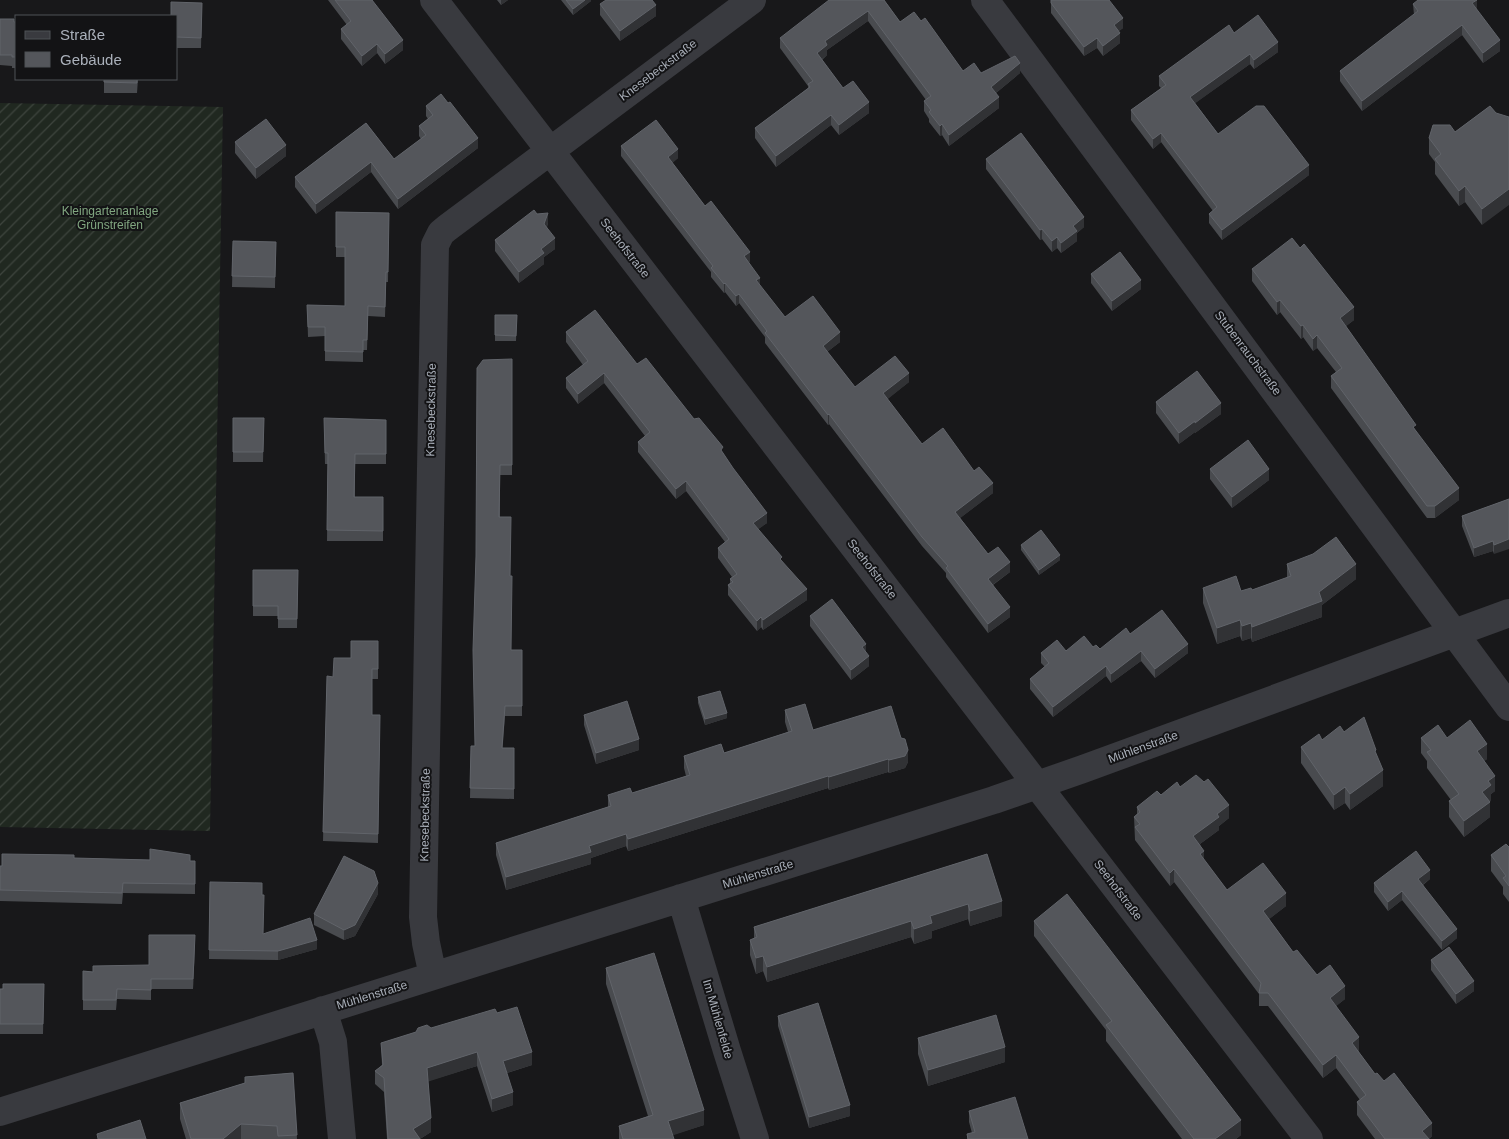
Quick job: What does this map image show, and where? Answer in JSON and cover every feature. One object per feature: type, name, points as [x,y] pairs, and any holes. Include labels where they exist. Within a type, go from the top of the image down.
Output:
[{"type":"street","name":"Seehofstraße","points":[[434,0],[1309,1139]]},
{"type":"street","name":"Knesebeckstraße","points":[[433,976],[426,943],[424,916],[435,245],[441,233],[447,228],[752,0]]},
{"type":"street","name":"Stubenrauchstraße","points":[[985,0],[1509,707]]},
{"type":"street","name":"Mühlenstraße","points":[[0,1112],[1037,785],[1509,614]]},
{"type":"street","name":"Im Mühlenfelde","points":[[681,898],[755,1139]]},
{"type":"street","points":[[323,1010],[333,1042],[342,1139]]},
{"type":"green space","name":"Kleingartenanlage Grünstreifen","points":[[0,103],[223,107],[210,831],[0,827]]},
{"type":"building","points":[[335,0],[372,0],[403,40],[385,54],[377,44],[362,56],[341,29],[351,21]]},
{"type":"building","points":[[566,0],[585,0],[573,9]]},
{"type":"building","points":[[606,0],[652,0],[656,5],[620,31],[600,4]]},
{"type":"building","points":[[829,0],[884,0],[900,22],[914,12],[921,21],[925,18],[963,71],[974,63],[981,73],[1015,56],[1020,63],[991,87],[999,97],[949,135],[942,124],[940,126],[929,112],[931,110],[924,101],[931,96],[868,11],[825,41],[827,45],[817,53],[843,88],[853,81],[869,102],[839,125],[831,115],[776,156],[755,128],[810,87],[808,84],[813,81],[780,38]]},
{"type":"building","points":[[1051,0],[1109,0],[1123,18],[1114,25],[1120,33],[1103,46],[1097,38],[1084,47],[1051,3]]},
{"type":"building","points":[[1418,0],[1477,0],[1472,3],[1500,40],[1483,53],[1462,25],[1362,101],[1340,71],[1418,11],[1413,4]]},
{"type":"building","points":[[171,2],[202,3],[201,38],[178,37],[178,15],[171,15]]},
{"type":"building","points":[[1258,15],[1278,42],[1254,60],[1250,54],[1190,97],[1218,134],[1256,106],[1264,106],[1309,165],[1222,230],[1209,214],[1217,207],[1161,133],[1153,139],[1131,110],[1166,85],[1159,76],[1229,25],[1234,33]]},
{"type":"building","points":[[0,19],[14,19],[15,57],[12,57],[12,55],[0,55]]},
{"type":"building","points":[[104,80],[137,80],[137,83],[104,82]]},
{"type":"building","points":[[441,94],[448,103],[450,102],[478,138],[398,199],[371,162],[316,204],[295,177],[366,123],[394,159],[426,135],[419,126],[433,115],[426,106]]},
{"type":"building","points":[[1490,106],[1496,113],[1509,117],[1509,189],[1482,209],[1465,186],[1459,191],[1435,159],[1441,154],[1429,138],[1433,125],[1450,125],[1455,132]]},
{"type":"building","points":[[266,119],[286,145],[256,168],[235,142]]},
{"type":"building","points":[[656,120],[678,149],[668,157],[705,206],[711,201],[750,252],[744,256],[760,278],[756,280],[785,317],[813,296],[840,332],[823,346],[855,387],[895,356],[909,373],[883,393],[922,444],[943,428],[974,471],[979,467],[993,483],[955,512],[988,554],[998,547],[1010,562],[988,579],[1010,607],[988,624],[946,568],[948,566],[922,537],[828,415],[765,333],[767,331],[739,294],[736,296],[711,268],[713,266],[621,146]]},
{"type":"building","points":[[1021,133],[1084,217],[1073,226],[1077,231],[1061,243],[1057,237],[1052,241],[1042,229],[1040,230],[986,159]]},
{"type":"building","points":[[534,210],[537,214],[548,213],[544,224],[555,238],[541,249],[544,253],[519,272],[495,240]]},
{"type":"building","points":[[336,212],[389,213],[388,272],[386,272],[385,307],[368,306],[367,340],[363,340],[363,352],[325,351],[325,327],[308,327],[307,305],[345,306],[345,247],[336,247]]},
{"type":"building","points":[[1292,238],[1300,248],[1304,244],[1354,307],[1340,318],[1416,425],[1413,427],[1459,488],[1435,506],[1427,506],[1331,376],[1342,368],[1317,335],[1313,339],[1280,300],[1277,302],[1252,269]]},
{"type":"building","points":[[233,241],[276,242],[275,277],[232,276]]},
{"type":"building","points":[[1120,252],[1141,280],[1112,301],[1091,274]]},
{"type":"building","points":[[595,310],[637,364],[646,358],[694,419],[699,418],[723,447],[721,450],[733,468],[767,513],[753,523],[782,557],[780,559],[807,589],[763,620],[761,617],[757,621],[728,585],[733,582],[730,579],[737,574],[718,548],[729,539],[686,481],[676,489],[638,442],[650,432],[604,373],[578,394],[566,378],[588,361],[566,332]]},
{"type":"building","points":[[495,315],[517,315],[516,336],[495,335]]},
{"type":"building","points":[[512,359],[512,465],[500,465],[499,517],[511,517],[511,650],[522,650],[522,706],[505,706],[502,748],[514,748],[514,789],[470,788],[471,746],[475,746],[473,650],[476,556],[477,368],[483,360]]},
{"type":"building","points":[[1197,371],[1221,403],[1179,433],[1156,402]]},
{"type":"building","points":[[233,418],[264,418],[263,452],[233,452]]},
{"type":"building","points":[[324,418],[386,420],[386,454],[355,454],[354,497],[383,497],[383,531],[327,530],[328,453],[325,453]]},
{"type":"building","points":[[1248,440],[1269,469],[1232,497],[1210,469]]},
{"type":"building","points":[[1509,499],[1509,539],[1494,545],[1493,541],[1474,548],[1462,516]]},
{"type":"building","points":[[1041,530],[1060,555],[1039,570],[1021,545]]},
{"type":"building","points":[[1336,537],[1356,564],[1319,592],[1322,601],[1252,627],[1251,623],[1242,626],[1240,620],[1217,628],[1203,588],[1236,576],[1241,591],[1251,588],[1252,590],[1291,576],[1287,564],[1313,554]]},
{"type":"building","points":[[253,570],[298,570],[297,619],[278,619],[278,606],[253,606]]},
{"type":"building","points":[[832,599],[866,644],[862,647],[869,656],[851,670],[810,616]]},
{"type":"building","points":[[1162,610],[1188,644],[1155,669],[1141,651],[1111,674],[1106,666],[1053,707],[1030,679],[1049,663],[1041,653],[1057,640],[1066,651],[1084,636],[1093,647],[1096,645],[1100,649],[1126,628],[1130,634]]},
{"type":"building","points":[[351,641],[378,641],[378,669],[372,669],[372,715],[380,715],[378,834],[323,832],[327,676],[333,677],[334,658],[351,658]]},
{"type":"building","points":[[720,691],[727,713],[705,719],[698,697]]},
{"type":"building","points":[[627,701],[639,739],[596,753],[584,715]]},
{"type":"building","points":[[805,704],[813,730],[891,706],[901,738],[905,739],[908,750],[905,756],[828,776],[628,839],[626,834],[589,846],[591,852],[506,877],[496,843],[611,806],[608,795],[630,788],[632,793],[690,775],[684,756],[721,744],[724,753],[792,731],[785,710]]},
{"type":"building","points":[[1364,717],[1383,770],[1350,794],[1345,787],[1334,795],[1301,747],[1319,734],[1322,740],[1340,726],[1344,732]]},
{"type":"building","points":[[1470,720],[1487,744],[1477,751],[1495,776],[1488,781],[1491,785],[1482,792],[1490,802],[1464,821],[1449,801],[1459,794],[1427,752],[1431,750],[1421,738],[1438,725],[1447,738]]},
{"type":"building","points":[[1196,775],[1204,782],[1208,779],[1229,805],[1217,814],[1219,817],[1193,836],[1204,851],[1200,854],[1227,890],[1263,863],[1286,893],[1263,911],[1293,952],[1297,950],[1317,975],[1330,965],[1345,986],[1330,998],[1359,1037],[1352,1043],[1375,1074],[1377,1073],[1384,1081],[1394,1073],[1432,1123],[1422,1131],[1429,1139],[1385,1139],[1357,1102],[1366,1095],[1336,1055],[1323,1065],[1268,993],[1259,993],[1261,983],[1174,869],[1170,873],[1135,827],[1140,824],[1134,817],[1140,812],[1137,807],[1157,791],[1161,795],[1177,782],[1180,787]]},
{"type":"building","points":[[1506,844],[1509,847],[1509,886],[1503,878],[1506,876],[1491,855]]},
{"type":"building","points":[[150,849],[190,855],[190,861],[195,861],[195,884],[123,883],[122,893],[0,890],[2,854],[74,855],[74,858],[150,860]]},
{"type":"building","points":[[1416,851],[1430,870],[1418,879],[1457,929],[1442,941],[1402,891],[1388,902],[1374,883]]},
{"type":"building","points":[[987,854],[1002,901],[970,911],[968,904],[930,916],[932,923],[914,929],[911,921],[767,967],[763,956],[756,958],[750,940],[757,937],[754,927]]},
{"type":"building","points":[[344,856],[374,871],[378,883],[355,925],[344,930],[314,914]]},
{"type":"building","points":[[210,882],[262,883],[262,895],[264,895],[263,934],[310,918],[317,940],[278,951],[209,950]]},
{"type":"building","points":[[1067,894],[1241,1120],[1215,1139],[1194,1139],[1106,1025],[1112,1021],[1034,921]]},
{"type":"building","points":[[149,935],[195,935],[193,979],[151,979],[151,990],[117,989],[116,1000],[83,1000],[83,971],[93,972],[93,966],[149,965]]},
{"type":"building","points":[[1449,947],[1474,981],[1456,994],[1431,960]]},
{"type":"building","points":[[654,953],[704,1110],[668,1121],[674,1139],[623,1139],[619,1126],[653,1115],[606,968]]},
{"type":"building","points":[[3,984],[44,984],[43,1024],[0,1024],[0,989],[3,989]]},
{"type":"building","points":[[818,1003],[850,1105],[809,1117],[778,1016]]},
{"type":"building","points":[[517,1007],[532,1052],[503,1061],[513,1092],[492,1099],[477,1052],[427,1068],[431,1118],[413,1129],[420,1139],[388,1139],[384,1078],[375,1071],[383,1065],[381,1043],[416,1032],[418,1028],[427,1025],[431,1028],[495,1009],[497,1013]]},
{"type":"building","points":[[996,1015],[1005,1047],[928,1070],[918,1038]]},
{"type":"building","points":[[293,1073],[297,1135],[278,1136],[277,1126],[241,1124],[223,1139],[191,1139],[180,1103],[245,1083],[245,1077]]},
{"type":"building","points":[[1015,1097],[1028,1139],[968,1139],[967,1134],[975,1132],[969,1111]]},
{"type":"building","points":[[140,1120],[146,1139],[98,1139],[97,1134]]}]
